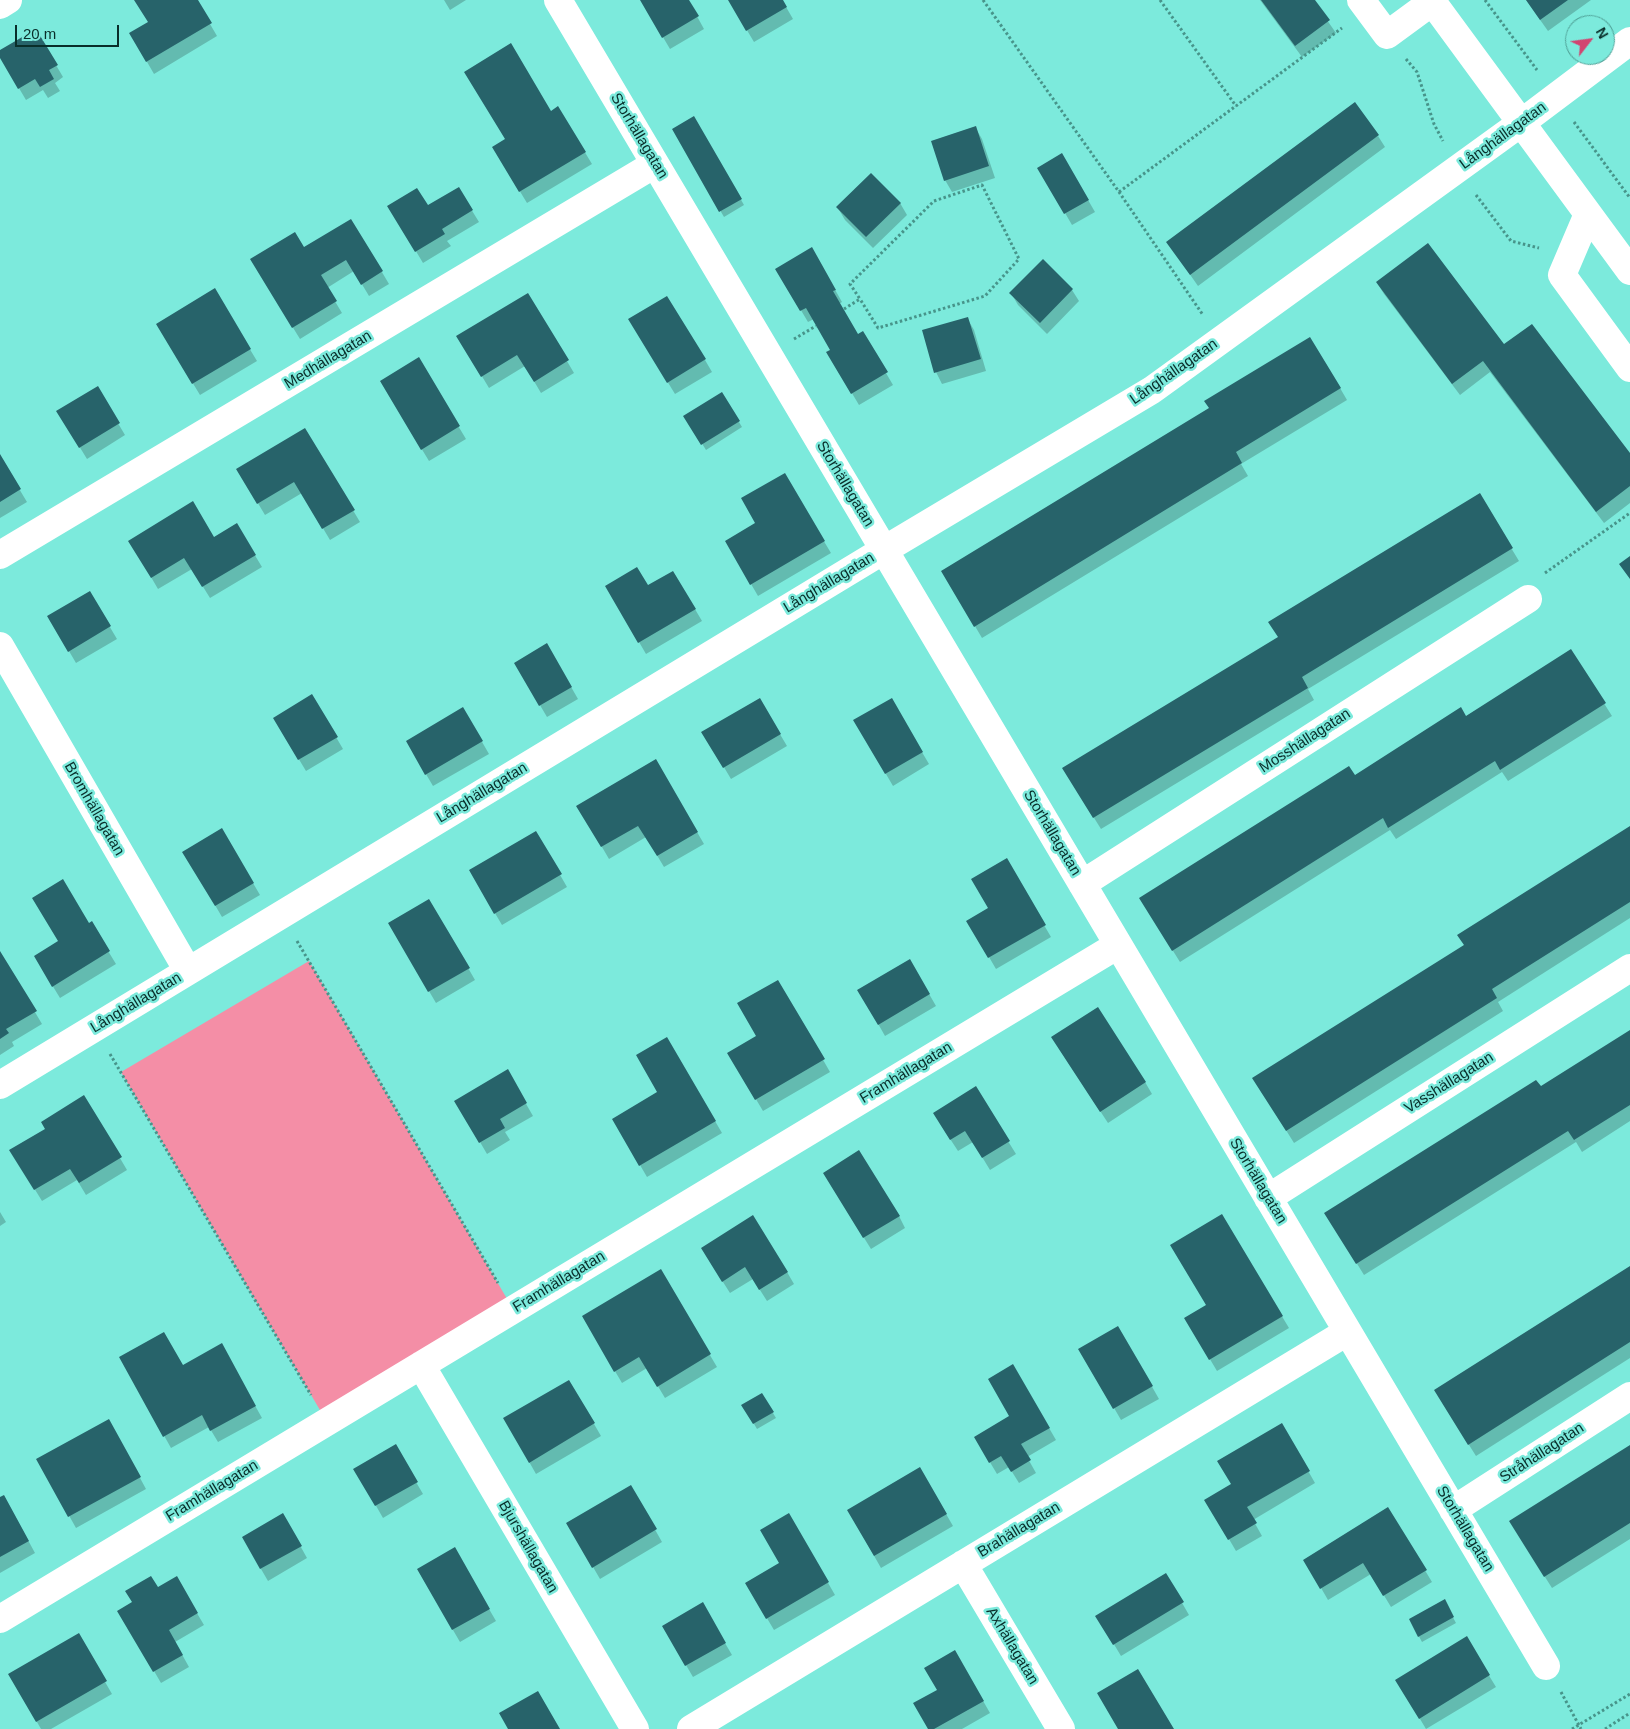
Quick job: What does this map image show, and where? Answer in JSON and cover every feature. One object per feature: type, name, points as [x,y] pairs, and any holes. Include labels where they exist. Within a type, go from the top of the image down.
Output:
[{"type":"street","points":[[0,5],[8,0]]},
{"type":"street","name":"Storhällagatan","points":[[558,0],[1546,1666]]},
{"type":"street","points":[[1364,5],[1386,35],[1431,1],[1630,271]]},
{"type":"street","name":"Långhällagatan","points":[[0,1085],[1152,390],[1521,123],[1630,41]]},
{"type":"street","name":"Medhällagatan","points":[[0,555],[655,164]]},
{"type":"street","points":[[1588,214],[1562,275],[1630,368]]},
{"type":"street","name":"Mosshällagatan","points":[[1082,884],[1528,599]]},
{"type":"street","name":"Bromhällagatan","points":[[0,646],[188,971]]},
{"type":"street","name":"Framhällagatan","points":[[0,1618],[1118,945]]},
{"type":"street","name":"Vasshällagatan","points":[[1268,1198],[1630,968]]},
{"type":"street","name":"Brahällagatan","points":[[691,1729],[1347,1332]]},
{"type":"street","name":"Bjurshällagatan","points":[[421,1365],[636,1729]]},
{"type":"street","name":"Stråhällagatan","points":[[1454,1510],[1630,1396]]},
{"type":"street","name":"Axhällagatan","points":[[963,1564],[1061,1729]]},
{"type":"path","points":[[983,0],[1119,192],[1220,340]]},
{"type":"path","points":[[1160,0],[1236,106]]},
{"type":"path","points":[[1119,192],[1236,106],[1364,5]]},
{"type":"path","points":[[982,185],[1019,259],[985,296],[878,328],[860,299],[850,284],[934,202],[982,185]]},
{"type":"path","points":[[844,309],[860,299]]},
{"type":"path","points":[[1528,599],[1540,576],[1630,513]]},
{"type":"path","points":[[281,915],[513,1309]]},
{"type":"path","points":[[95,1028],[327,1422]]},
{"type":"path","points":[[1546,1666],[1580,1727]]},
{"type":"path","points":[[1572,1729],[1580,1727],[1630,1694]]},
{"type":"path","points":[[1606,1729],[1630,1713]]},
{"type":"shaded area","points":[[309,961],[513,1309],[327,1422],[121,1072]]},
{"type":"building","points":[[134,0],[198,0],[212,23],[146,62],[129,33],[148,22]]},
{"type":"building","points":[[640,0],[689,0],[699,16],[662,38]]},
{"type":"building","points":[[728,0],[783,0],[787,7],[746,31]]},
{"type":"building","points":[[1261,0],[1315,0],[1330,20],[1295,46]]},
{"type":"building","points":[[1526,0],[1568,0],[1540,20]]},
{"type":"building","points":[[36,29],[58,65],[49,70],[54,79],[40,87],[35,79],[18,89],[0,58],[0,50]]},
{"type":"building","points":[[511,43],[551,111],[558,106],[586,152],[519,192],[492,147],[505,139],[464,72]]},
{"type":"building","points":[[1355,102],[1379,135],[1190,275],[1166,242]]},
{"type":"building","points":[[694,116],[742,199],[719,212],[672,129]]},
{"type":"building","points":[[976,126],[989,166],[944,181],[931,141]]},
{"type":"building","points":[[1062,153],[1089,200],[1064,214],[1037,168]]},
{"type":"building","points":[[871,173],[901,203],[866,237],[836,207]]},
{"type":"building","points":[[459,187],[473,210],[442,229],[445,234],[415,252],[387,206],[417,188],[428,205]]},
{"type":"building","points":[[351,219],[383,271],[361,285],[346,260],[321,275],[337,301],[292,328],[250,259],[295,232],[304,247]]},
{"type":"building","points":[[1428,243],[1504,344],[1532,324],[1630,453],[1630,486],[1596,512],[1483,361],[1452,384],[1376,282]]},
{"type":"building","points":[[812,247],[836,290],[833,291],[858,334],[863,331],[888,372],[851,394],[826,352],[830,350],[806,308],[800,311],[775,269]]},
{"type":"building","points":[[1043,259],[1073,289],[1040,323],[1009,293]]},
{"type":"building","points":[[215,288],[251,349],[192,384],[156,324]]},
{"type":"building","points":[[528,293],[569,360],[534,382],[517,355],[481,377],[456,336]]},
{"type":"building","points":[[667,296],[706,359],[667,383],[628,319]]},
{"type":"building","points":[[968,317],[981,359],[934,373],[922,330]]},
{"type":"building","points":[[1310,337],[1341,388],[1236,452],[1242,463],[974,627],[941,571],[1209,408],[1204,401]]},
{"type":"building","points":[[419,357],[460,426],[421,450],[380,381]]},
{"type":"building","points":[[98,386],[120,423],[79,448],[56,411]]},
{"type":"building","points":[[722,392],[740,421],[701,445],[683,416]]},
{"type":"building","points":[[305,428],[355,510],[322,529],[294,482],[257,504],[236,469]]},
{"type":"building","points":[[0,454],[21,489],[0,502]]},
{"type":"building","points":[[785,473],[825,541],[750,585],[725,541],[755,523],[741,498]]},
{"type":"building","points":[[1480,493],[1513,548],[1302,677],[1308,688],[1093,818],[1062,768],[1278,637],[1268,622]]},
{"type":"building","points":[[193,501],[214,537],[237,523],[256,555],[202,587],[184,558],[151,578],[128,541]]},
{"type":"building","points":[[1630,556],[1630,579],[1619,564]]},
{"type":"building","points":[[637,567],[648,585],[673,571],[696,609],[638,643],[605,586]]},
{"type":"building","points":[[90,591],[111,626],[68,652],[47,616]]},
{"type":"building","points":[[547,643],[572,687],[539,706],[514,663]]},
{"type":"building","points":[[1571,649],[1606,703],[1500,770],[1495,761],[1388,828],[1383,818],[1172,951],[1139,898],[1349,766],[1355,775],[1461,707],[1466,716]]},
{"type":"building","points":[[312,694],[338,737],[298,760],[273,718]]},
{"type":"building","points":[[760,698],[781,734],[723,768],[701,732]]},
{"type":"building","points":[[892,698],[923,752],[885,774],[853,720]]},
{"type":"building","points":[[463,707],[483,741],[425,775],[406,741]]},
{"type":"building","points":[[656,759],[698,832],[657,856],[638,826],[601,847],[576,806]]},
{"type":"building","points":[[1630,826],[1630,902],[1492,989],[1497,998],[1286,1131],[1252,1078],[1464,945],[1457,935]]},
{"type":"building","points":[[222,828],[254,883],[215,906],[182,852]]},
{"type":"building","points":[[536,831],[562,874],[494,914],[469,870]]},
{"type":"building","points":[[1007,858],[1046,925],[988,958],[966,921],[988,908],[971,879]]},
{"type":"building","points":[[63,879],[89,923],[92,921],[110,951],[52,987],[34,956],[58,941],[32,898]]},
{"type":"building","points":[[429,899],[470,968],[428,992],[388,923]]},
{"type":"building","points":[[0,951],[37,1011],[6,1029],[9,1033],[0,1039]]},
{"type":"building","points":[[910,959],[930,994],[878,1025],[857,990]]},
{"type":"building","points":[[778,980],[825,1059],[755,1100],[727,1053],[756,1036],[737,1003]]},
{"type":"building","points":[[1098,1007],[1146,1082],[1100,1112],[1051,1037]]},
{"type":"building","points":[[1630,1030],[1630,1105],[1574,1140],[1568,1131],[1356,1264],[1324,1213],[1536,1080],[1541,1086]]},
{"type":"building","points":[[667,1037],[716,1121],[639,1166],[612,1119],[657,1092],[636,1055]]},
{"type":"building","points":[[508,1069],[527,1103],[500,1119],[505,1128],[479,1143],[454,1101]]},
{"type":"building","points":[[976,1086],[1010,1141],[982,1158],[965,1131],[950,1140],[933,1113]]},
{"type":"building","points":[[84,1095],[122,1157],[79,1183],[70,1169],[34,1190],[9,1150],[45,1129],[41,1122]]},
{"type":"building","points":[[859,1150],[900,1216],[863,1238],[823,1173]]},
{"type":"building","points":[[1222,1214],[1283,1316],[1209,1360],[1184,1318],[1206,1305],[1170,1245]]},
{"type":"building","points":[[753,1215],[788,1272],[759,1290],[745,1267],[722,1282],[701,1248]]},
{"type":"building","points":[[1630,1266],[1630,1342],[1468,1445],[1434,1390]]},
{"type":"building","points":[[661,1269],[711,1354],[657,1387],[639,1357],[614,1372],[582,1316]]},
{"type":"building","points":[[1118,1326],[1153,1386],[1113,1409],[1078,1349]]},
{"type":"building","points":[[164,1332],[183,1365],[222,1343],[256,1406],[210,1431],[202,1415],[163,1437],[119,1357]]},
{"type":"building","points":[[1013,1364],[1050,1428],[1021,1444],[1031,1460],[1011,1472],[1001,1456],[989,1463],[974,1437],[1009,1416],[988,1379]]},
{"type":"building","points":[[569,1380],[595,1423],[529,1463],[503,1418]]},
{"type":"building","points":[[762,1393],[774,1412],[753,1424],[741,1405]]},
{"type":"building","points":[[109,1419],[141,1477],[68,1517],[36,1459]]},
{"type":"building","points":[[1282,1423],[1310,1471],[1247,1507],[1257,1523],[1228,1540],[1204,1500],[1231,1484],[1217,1461]]},
{"type":"building","points":[[396,1444],[418,1482],[375,1506],[353,1469]]},
{"type":"building","points":[[1630,1445],[1630,1523],[1544,1577],[1509,1521]]},
{"type":"building","points":[[920,1467],[947,1514],[874,1556],[847,1510]]},
{"type":"building","points":[[631,1485],[657,1529],[592,1568],[566,1523]]},
{"type":"building","points":[[4,1495],[29,1541],[0,1557],[0,1497]]},
{"type":"building","points":[[1388,1507],[1427,1570],[1383,1596],[1363,1563],[1320,1589],[1303,1560]]},
{"type":"building","points":[[283,1513],[302,1546],[260,1569],[242,1537]]},
{"type":"building","points":[[789,1513],[829,1582],[766,1619],[745,1583],[779,1563],[760,1530]]},
{"type":"building","points":[[455,1547],[490,1609],[452,1630],[417,1569]]},
{"type":"building","points":[[1166,1573],[1184,1602],[1113,1645],[1095,1616]]},
{"type":"building","points":[[151,1576],[158,1587],[177,1576],[198,1613],[169,1630],[183,1655],[153,1672],[117,1611],[132,1602],[125,1591]]},
{"type":"building","points":[[1445,1599],[1454,1617],[1418,1637],[1409,1619]]},
{"type":"building","points":[[703,1602],[726,1643],[685,1666],[662,1626]]},
{"type":"building","points":[[79,1633],[107,1681],[36,1722],[8,1674]]},
{"type":"building","points":[[1467,1636],[1490,1675],[1419,1719],[1395,1680]]},
{"type":"building","points":[[955,1650],[984,1701],[934,1729],[928,1729],[913,1703],[937,1690],[924,1668]]},
{"type":"building","points":[[1138,1669],[1174,1729],[1118,1729],[1097,1693]]},
{"type":"building","points":[[538,1691],[560,1729],[508,1729],[499,1713]]}]
